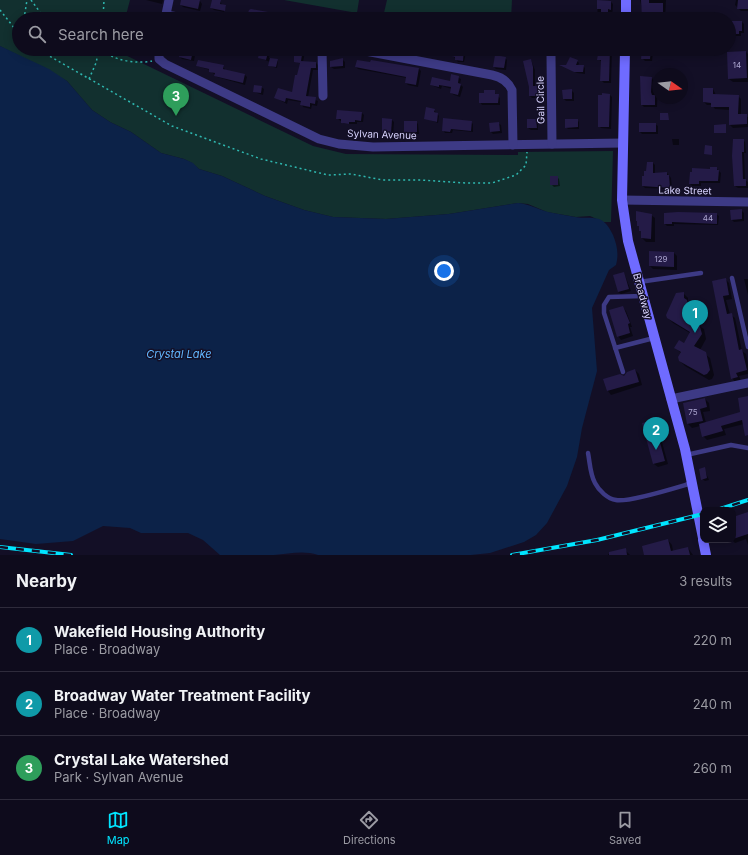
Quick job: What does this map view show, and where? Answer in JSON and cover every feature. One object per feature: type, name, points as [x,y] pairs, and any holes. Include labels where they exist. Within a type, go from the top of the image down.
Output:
[{"type":"street","points":[[167,12],[169,0]]},
{"type":"street","points":[[626,0],[626,12]]},
{"type":"street","points":[[322,56],[323,96]]},
{"type":"street","points":[[393,56],[484,73],[503,79],[509,84],[512,90],[513,145]]},
{"type":"street","name":"Gail Circle","points":[[551,56],[552,144]]},
{"type":"street","name":"Broadway","points":[[625,56],[622,200],[628,241],[686,455],[700,524]]},
{"type":"street","name":"Sylvan Avenue","points":[[159,60],[295,128],[328,141],[373,147],[623,143]]},
{"type":"street","name":"Lake Street","points":[[622,200],[748,202]]},
{"type":"street","points":[[671,398],[748,383]]},
{"type":"street","name":"Broadway","points":[[704,543],[706,555]]},
{"type":"lane","points":[[639,282],[701,273]]},
{"type":"lane","points":[[732,278],[748,346]]},
{"type":"lane","points":[[623,372],[604,313],[606,299],[614,296],[643,296]]},
{"type":"lane","points":[[615,348],[654,338]]},
{"type":"lane","points":[[686,455],[731,445],[748,448]]},
{"type":"lane","points":[[588,453],[594,482],[600,490],[613,499],[625,500],[692,483]]},
{"type":"path","points":[[25,12],[27,0]]},
{"type":"path","points":[[31,0],[40,12]]},
{"type":"path","points":[[103,12],[104,0]]},
{"type":"path","points":[[0,10],[12,25]]},
{"type":"path","points":[[49,56],[172,126],[261,159],[328,175],[351,174],[383,180],[421,180],[465,184],[492,183],[516,175],[526,165],[528,144]]},
{"type":"path","points":[[89,79],[96,63],[97,56]]},
{"type":"path","points":[[113,56],[125,61],[146,63],[159,60]]},
{"type":"green space","points":[[0,0],[130,0],[127,12],[12,12],[12,52],[0,46]]},
{"type":"green space","points":[[284,0],[359,0],[357,12]]},
{"type":"green space","points":[[387,0],[512,0],[511,12],[384,12]]},
{"type":"green space","points":[[19,56],[127,56],[313,146],[346,154],[518,155],[518,152],[613,151],[611,222],[603,222],[590,216],[576,217],[547,212],[528,204],[518,203],[449,214],[386,219],[333,217],[304,210],[265,196],[222,176],[199,169],[184,159],[161,153],[131,132],[110,122],[92,110],[67,81]]},
{"type":"water","name":"Crystal Lake","points":[[0,46],[12,52],[12,56],[21,56],[49,69],[67,81],[92,110],[110,122],[131,132],[161,153],[184,159],[193,163],[199,169],[222,176],[265,196],[304,210],[333,217],[386,219],[449,214],[518,203],[526,204],[544,211],[575,217],[597,218],[605,223],[613,235],[617,250],[616,265],[609,270],[592,308],[597,371],[582,428],[577,457],[567,486],[547,523],[536,535],[524,542],[490,553],[471,555],[318,555],[301,553],[274,555],[220,555],[203,540],[188,533],[141,533],[130,528],[103,526],[73,541],[36,544],[0,539]]},
{"type":"building","points":[[181,0],[200,0],[198,9],[180,5]]},
{"type":"building","points":[[212,0],[221,0],[220,4],[226,5],[225,11],[210,8]]},
{"type":"building","points":[[597,0],[611,1],[611,10],[608,9],[608,12],[601,12],[601,9],[597,9]]},
{"type":"building","points":[[641,0],[649,0],[649,3],[663,3],[663,12],[642,12]]},
{"type":"building","points":[[738,0],[748,0],[748,9],[737,9]]},
{"type":"building","points":[[251,9],[268,12],[248,12]]},
{"type":"building","points":[[736,21],[742,21],[742,31],[739,31],[739,34],[736,34]]},
{"type":"building","points":[[746,51],[747,78],[728,79],[727,56],[736,56],[736,52]]},
{"type":"building","points":[[179,56],[192,56],[191,60]]},
{"type":"building","points":[[258,56],[267,56],[266,60],[258,58]]},
{"type":"building","points":[[294,56],[302,56],[301,61],[316,62],[316,68],[311,68],[306,96],[316,97],[315,104],[310,103],[310,107],[300,105],[301,101],[286,98],[285,102],[274,98],[278,88],[292,92],[295,75],[297,75],[300,63],[294,62]]},
{"type":"building","points":[[452,56],[463,56],[463,61],[455,60],[455,57]]},
{"type":"building","points":[[495,56],[506,57],[504,68],[493,67]]},
{"type":"building","points":[[598,56],[610,56],[609,81],[600,81],[601,60],[597,60]]},
{"type":"building","points":[[641,56],[650,56],[650,59],[641,59]]},
{"type":"building","points":[[570,57],[578,60],[576,65],[584,65],[583,72],[574,72],[559,65],[566,65]]},
{"type":"building","points":[[270,58],[278,59],[276,67],[268,66]]},
{"type":"building","points":[[343,58],[343,66],[330,67],[330,61]]},
{"type":"building","points":[[531,59],[533,67],[533,86],[538,86],[538,96],[529,96],[529,87],[523,61]]},
{"type":"building","points":[[198,60],[224,65],[223,69],[245,74],[243,83],[214,76],[215,73],[209,72],[209,69],[196,66]]},
{"type":"building","points":[[357,60],[370,62],[371,60],[419,68],[416,85],[405,83],[406,77],[355,67]]},
{"type":"building","points":[[451,74],[459,76],[458,83],[461,84],[458,95],[450,93],[451,87],[430,85],[432,77],[450,81]]},
{"type":"building","points":[[640,76],[652,77],[652,104],[655,105],[641,105]]},
{"type":"building","points":[[254,85],[262,86],[261,93],[253,92]]},
{"type":"building","points":[[703,88],[713,88],[713,94],[739,95],[738,114],[747,114],[747,124],[729,125],[729,107],[711,107],[711,103],[703,102]]},
{"type":"building","points":[[572,89],[572,99],[563,99],[562,90]]},
{"type":"building","points":[[484,90],[495,90],[495,94],[499,94],[498,103],[479,103],[479,93],[484,93]]},
{"type":"building","points":[[602,93],[610,94],[609,127],[598,127],[598,95],[602,95]]},
{"type":"building","points":[[426,107],[435,109],[434,112],[438,113],[437,122],[424,119]]},
{"type":"building","points":[[337,110],[362,112],[361,121],[355,120],[355,122],[349,122],[349,124],[341,123],[341,119],[336,119]]},
{"type":"building","points":[[660,113],[668,113],[669,120],[660,120]]},
{"type":"building","points":[[382,118],[392,119],[391,134],[382,133]]},
{"type":"building","points":[[443,118],[472,121],[471,131],[451,129],[450,132],[442,131]]},
{"type":"building","points":[[527,119],[536,119],[537,128],[527,128]]},
{"type":"building","points":[[565,119],[578,119],[578,127],[565,128]]},
{"type":"building","points":[[404,121],[417,121],[417,132],[404,132]]},
{"type":"building","points":[[499,122],[500,131],[490,132],[489,123]]},
{"type":"building","points":[[639,123],[656,123],[656,132],[639,132]]},
{"type":"building","points":[[726,124],[726,133],[714,133],[714,125]]},
{"type":"building","points":[[733,139],[744,139],[744,152],[742,152],[743,179],[746,179],[746,186],[734,186],[732,156]]},
{"type":"building","points":[[705,145],[712,146],[712,155],[704,154]]},
{"type":"building","points":[[647,162],[653,162],[653,173],[667,172],[667,175],[669,175],[670,188],[642,186],[642,176],[644,176],[644,171],[646,171]]},
{"type":"building","points":[[710,167],[717,167],[717,170],[719,170],[718,181],[699,181],[699,184],[689,184],[690,172],[692,172],[692,168],[710,169]]},
{"type":"building","points":[[550,176],[558,176],[558,185],[550,185]]},
{"type":"building","points":[[742,209],[742,219],[731,220],[730,210]]},
{"type":"building","points":[[636,211],[652,214],[651,239],[641,238],[641,231],[639,231],[639,226],[637,226],[636,221]]},
{"type":"building","points":[[664,213],[717,213],[717,224],[672,222],[672,224],[664,224]]},
{"type":"building","points":[[649,251],[674,252],[674,267],[649,266]]},
{"type":"building","points":[[624,272],[629,289],[618,292],[613,275]]},
{"type":"building","points":[[726,278],[729,295],[723,296],[727,314],[732,313],[739,350],[742,349],[747,370],[736,373],[738,377],[731,379],[712,281]]},
{"type":"building","points":[[684,292],[684,298],[687,300],[688,305],[683,315],[699,323],[702,334],[694,346],[706,352],[710,370],[704,375],[679,361],[678,357],[681,352],[674,348],[679,340],[684,343],[690,332],[667,318],[666,315],[676,293]]},
{"type":"building","points":[[623,306],[630,323],[628,324],[630,333],[617,337],[609,310]]},
{"type":"building","points":[[635,369],[639,382],[607,391],[603,379],[620,374],[624,376],[627,372]]},
{"type":"building","points":[[748,396],[748,435],[745,436],[742,420],[721,426],[723,431],[702,437],[699,424],[740,412],[738,398]]},
{"type":"building","points":[[705,398],[707,407],[700,409],[703,421],[687,424],[683,403]]},
{"type":"building","points":[[654,420],[665,461],[653,464],[642,423]]},
{"type":"building","points":[[705,467],[707,478],[701,480],[699,469]]},
{"type":"building","points":[[748,512],[748,534],[736,538],[736,516]]},
{"type":"building","points":[[668,539],[671,551],[688,547],[690,555],[644,555],[642,546]]},
{"type":"building","points":[[626,548],[627,555],[609,555],[609,552]]},
{"type":"railway","points":[[726,507],[748,500]]},
{"type":"railway","points":[[512,555],[597,540],[700,515]]},
{"type":"railway","points":[[0,547],[71,555]]},
{"type":"place","name":"Crystal Lake Watershed","points":[[176,116]]},
{"type":"place","name":"Wakefield Housing Authority","points":[[695,333]]},
{"type":"place","name":"Broadway Water Treatment Facility","points":[[656,450]]}]
